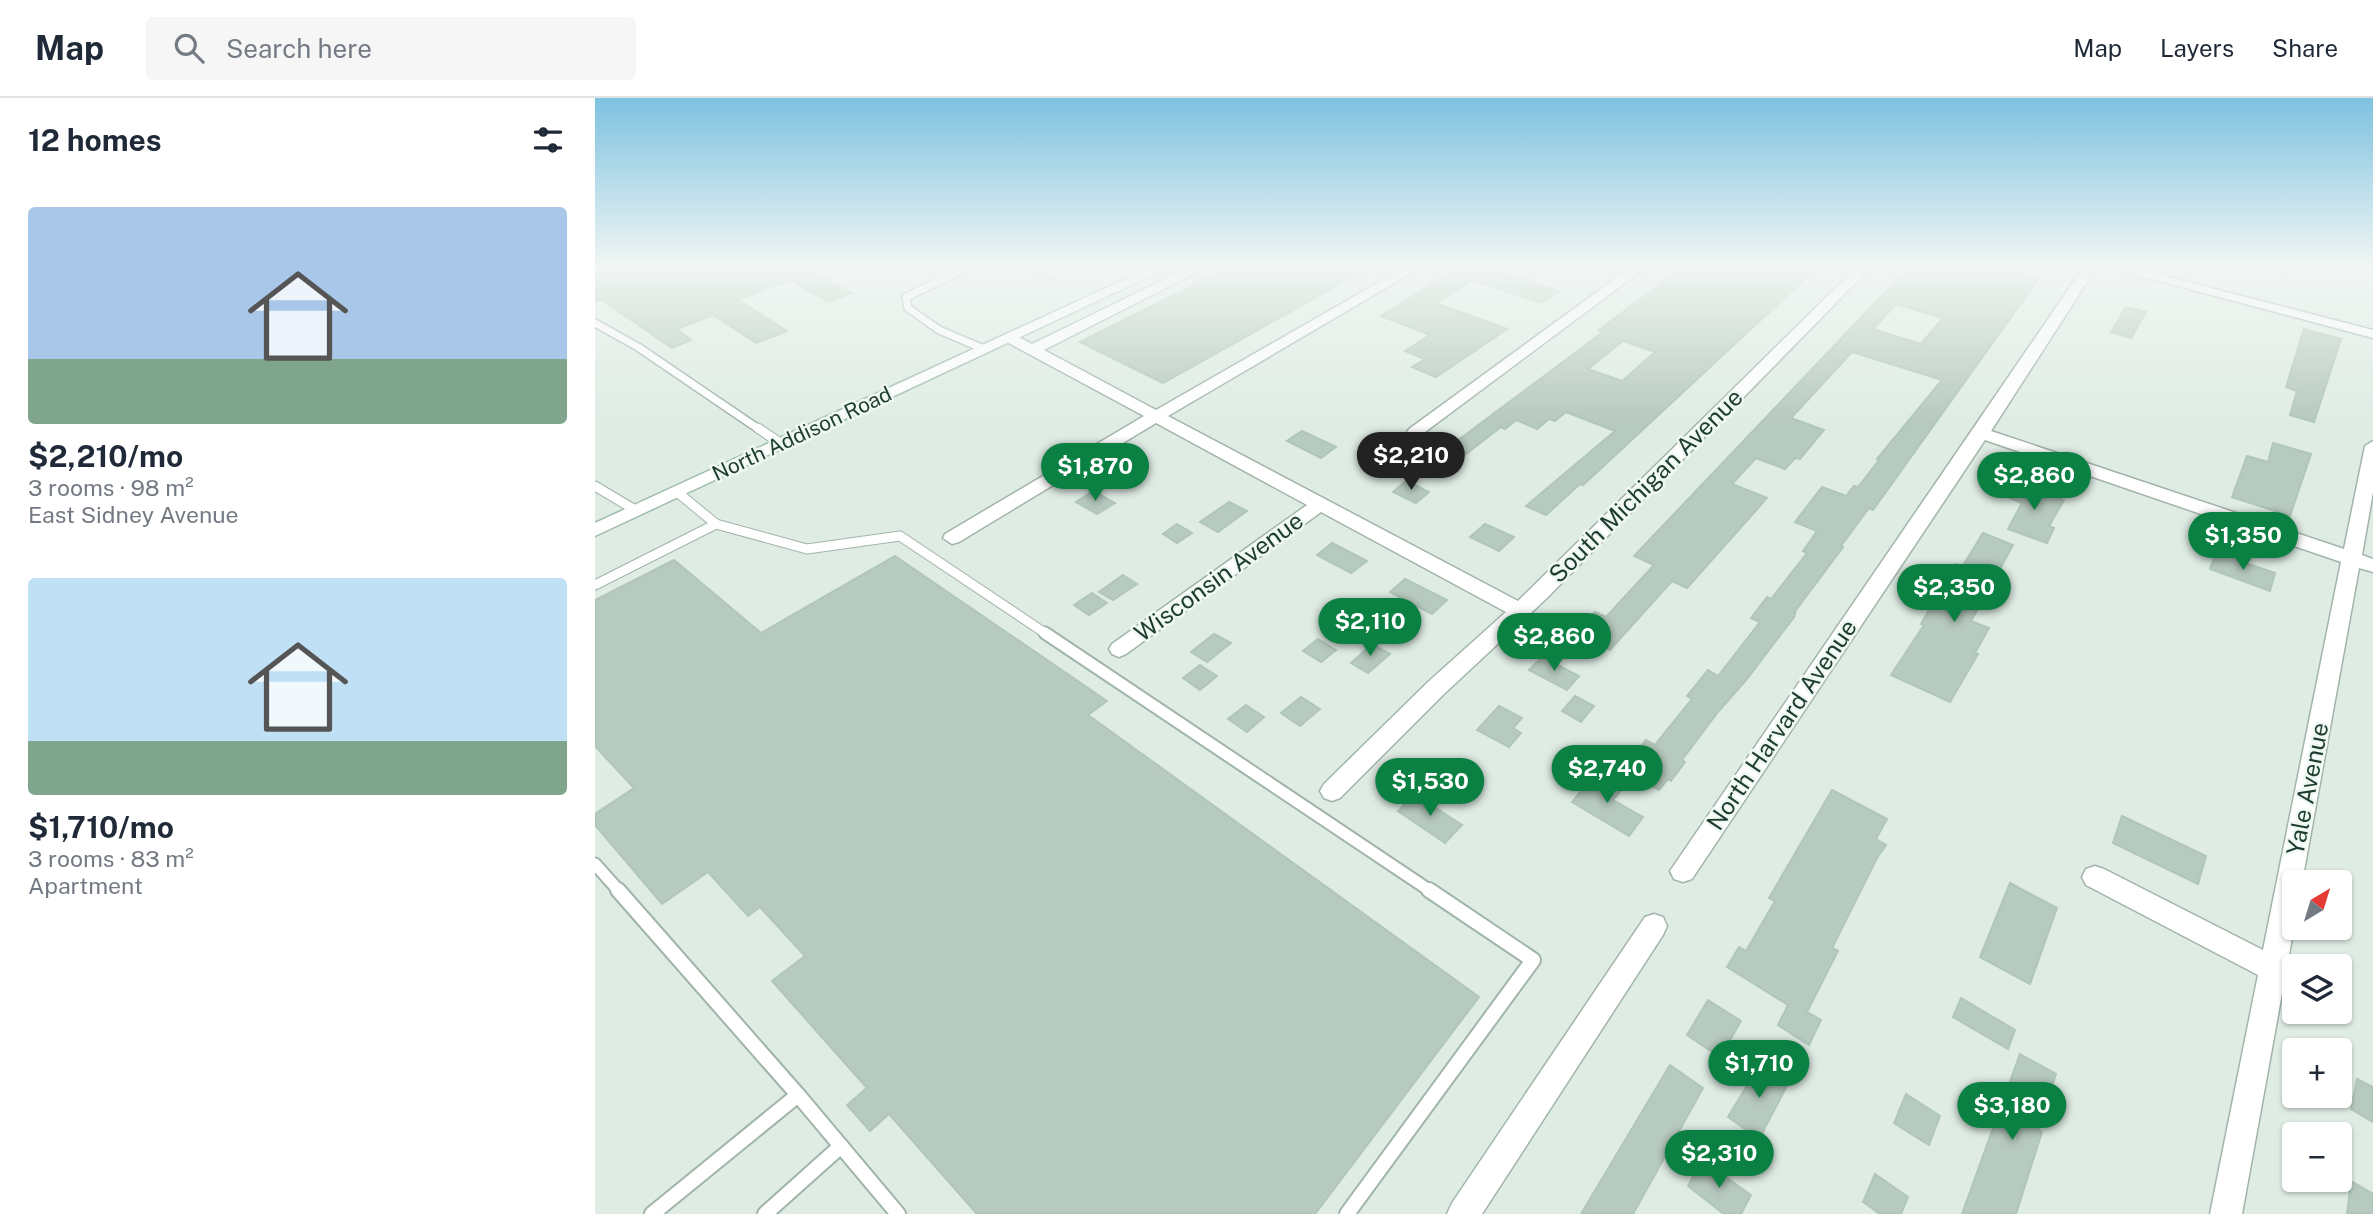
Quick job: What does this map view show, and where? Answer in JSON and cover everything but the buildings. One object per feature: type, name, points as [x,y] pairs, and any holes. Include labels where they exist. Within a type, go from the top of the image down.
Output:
[{"type":"street","name":"North Addison Road","points":[[595,530],[1055,317]]},
{"type":"street","points":[[1032,350],[1099,317]]},
{"type":"street","points":[[952,538],[1328,317]]},
{"type":"street","points":[[1415,432],[1572,317]]},
{"type":"street","name":"South Michigan Avenue","points":[[1332,791],[1518,610],[1539,593],[1815,317]]},
{"type":"street","name":"North Harvard Avenue","points":[[1683,871],[2058,317]]},
{"type":"street","points":[[2307,317],[2373,334]]},
{"type":"street","points":[[1010,338],[1518,610]]},
{"type":"street","points":[[1981,433],[2362,563]]},
{"type":"street","name":"Yale Avenue","points":[[2226,1214],[2273,969],[2362,563],[2373,446]]},
{"type":"street","name":"Wisconsin Avenue","points":[[1119,649],[1319,505]]},
{"type":"street","points":[[2095,877],[2273,969]]},
{"type":"street","points":[[1463,1214],[1654,926]]},
{"type":"lane","points":[[921,317],[939,330],[984,349]]},
{"type":"lane","points":[[595,323],[638,346],[780,443]]},
{"type":"lane","points":[[595,486],[637,511]]},
{"type":"lane","points":[[677,492],[716,524],[807,549],[900,536],[1533,960],[1347,1214]]},
{"type":"lane","points":[[595,585],[716,524]]},
{"type":"lane","points":[[595,864],[798,1095],[898,1214]]},
{"type":"lane","points":[[652,1214],[798,1095]]},
{"type":"lane","points":[[765,1214],[841,1146]]}]
